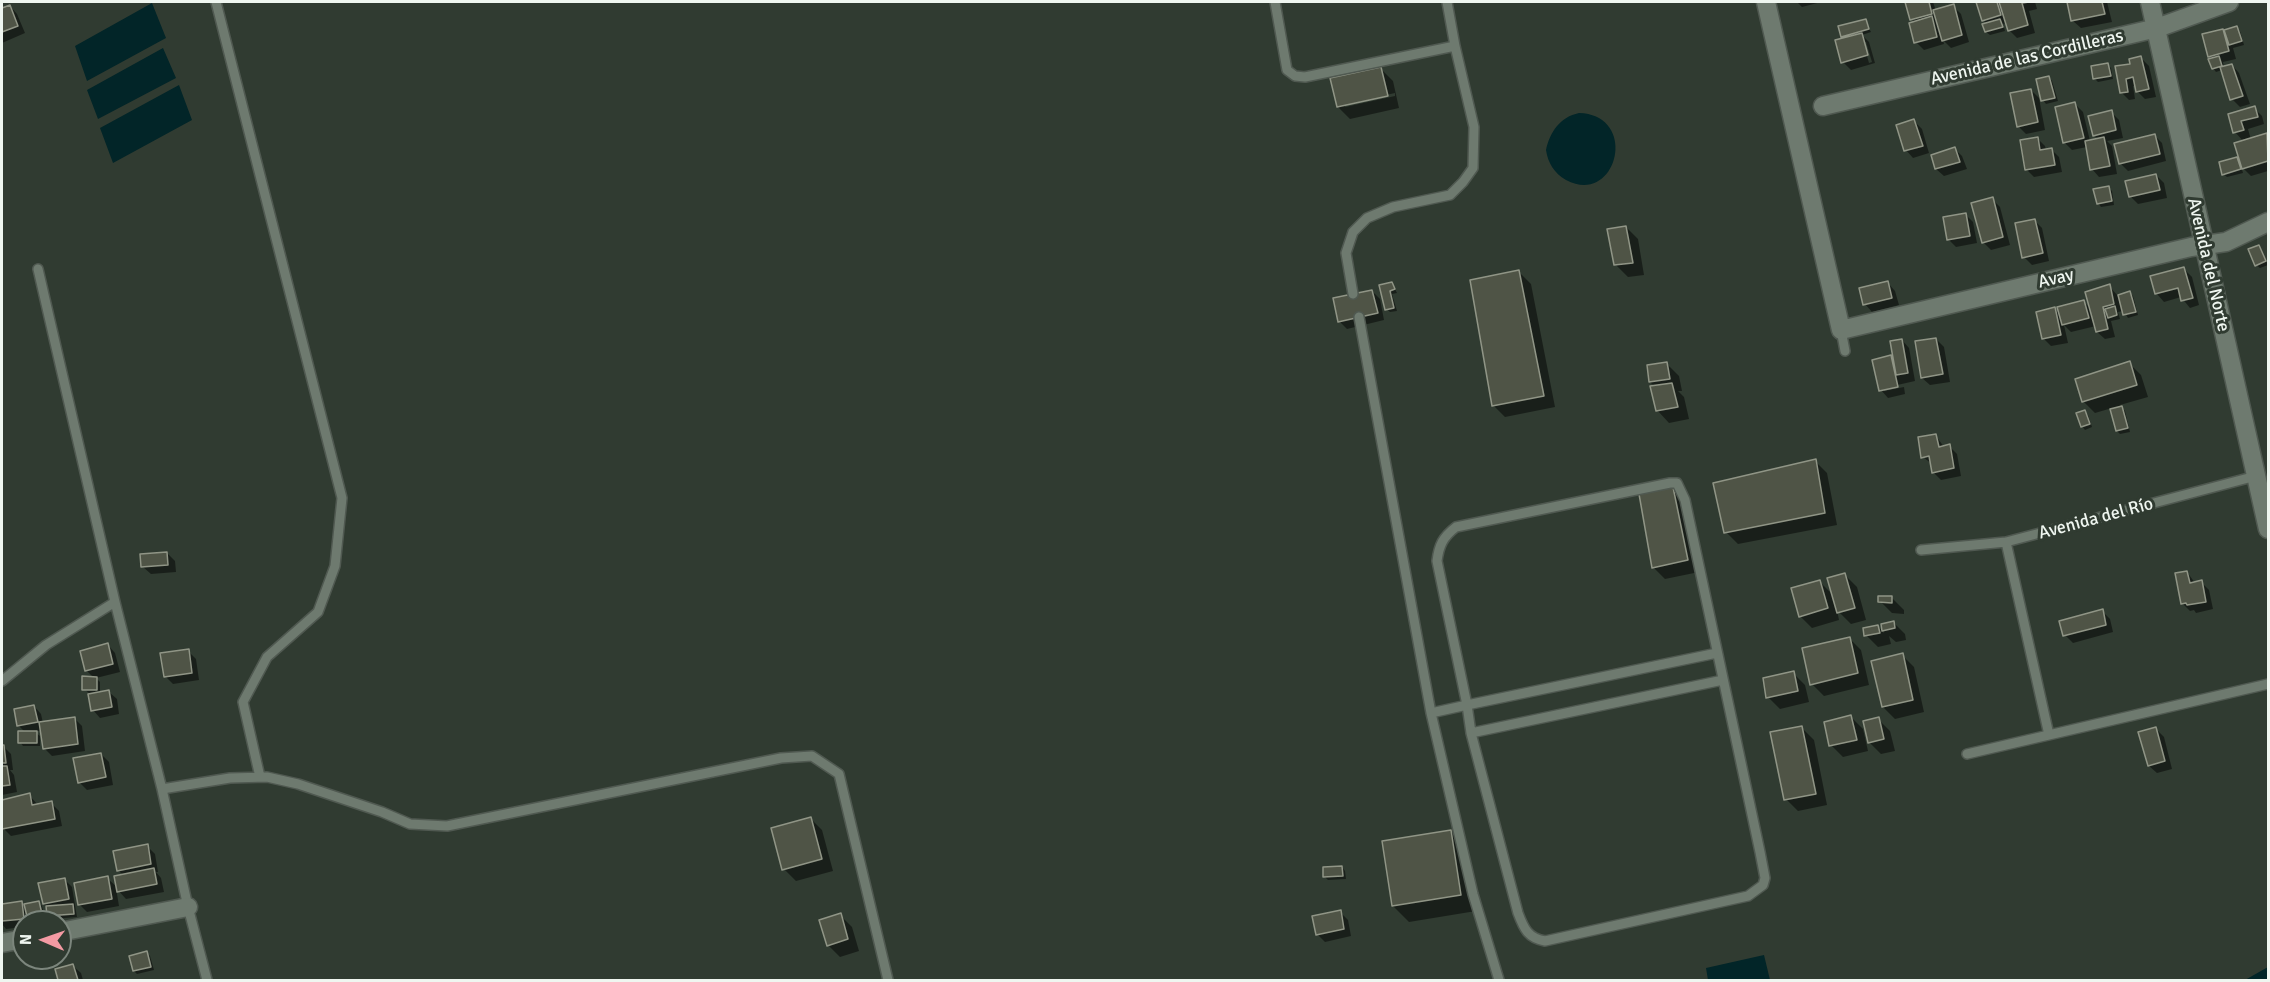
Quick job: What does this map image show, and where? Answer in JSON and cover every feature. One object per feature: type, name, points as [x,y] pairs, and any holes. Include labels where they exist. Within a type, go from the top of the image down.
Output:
[{"type":"street","points":[[1766,2],[1841,330]]},
{"type":"street","name":"Avenida del Norte","points":[[2150,2],[2203,245],[2262,475],[2268,529]]},
{"type":"street","name":"Avenida de las Cordilleras","points":[[1823,106],[2157,28],[2229,2]]},
{"type":"street","name":"Avay","points":[[1841,330],[2203,245],[2226,242],[2268,222]]},
{"type":"street","points":[[72,930],[188,907]]},
{"type":"lane","points":[[216,2],[342,498],[336,566],[318,612],[267,657],[243,702],[260,777]]},
{"type":"lane","points":[[1275,2],[1287,70],[1295,76],[1305,77],[1455,46]]},
{"type":"lane","points":[[1353,294],[1346,254],[1353,232],[1367,218],[1393,207],[1450,195],[1473,168],[1474,128],[1447,2]]},
{"type":"lane","points":[[38,269],[115,602],[207,981]]},
{"type":"lane","points":[[1359,317],[1431,713],[1473,894],[1499,981]]},
{"type":"lane","points":[[1841,330],[1845,351]]},
{"type":"lane","name":"Avenida del Río","points":[[1921,550],[2006,542],[2262,475]]},
{"type":"lane","points":[[1677,483],[1685,500],[1717,652],[1760,852],[1765,878],[1763,885],[1748,896],[1545,941],[1534,939],[1524,930],[1518,913],[1471,733],[1437,561],[1439,547],[1444,536],[1456,527],[1467,524],[1677,483]]},
{"type":"lane","points":[[2006,542],[2049,735]]},
{"type":"lane","points":[[2,681],[46,645],[115,602]]},
{"type":"lane","points":[[1431,713],[1717,652]]},
{"type":"lane","points":[[1471,733],[1723,680]]},
{"type":"lane","points":[[1967,754],[2268,684]]},
{"type":"lane","points":[[162,789],[230,778],[260,777],[298,784],[382,812],[410,825],[447,826],[781,758],[812,756],[839,774],[888,981]]},
{"type":"water","points":[[152,3],[166,38],[87,81],[75,46]]},
{"type":"water","points":[[163,48],[176,78],[98,119],[87,90]]},
{"type":"water","points":[[179,85],[192,120],[113,163],[100,128]]},
{"type":"water","points":[[1579,113],[1598,118],[1610,128],[1615,142],[1615,157],[1609,171],[1598,181],[1584,185],[1566,180],[1558,174],[1548,159],[1546,150],[1557,126],[1566,118]]},
{"type":"water","points":[[1764,955],[1770,980],[1708,980],[1706,968]]},
{"type":"water","points":[[2268,967],[2268,980],[2245,980]]},
{"type":"building","points":[[1905,2],[1929,2],[1932,14],[1910,20]]},
{"type":"building","points":[[1976,2],[1997,2],[2001,15],[1982,21]]},
{"type":"building","points":[[1999,2],[2029,2],[2022,3],[2028,25],[2008,31]]},
{"type":"building","points":[[2067,2],[2102,2],[2105,14],[2071,21]]},
{"type":"building","points":[[1954,4],[1962,35],[1942,41],[1933,10]]},
{"type":"building","points":[[10,5],[18,26],[2,32],[2,8]]},
{"type":"building","points":[[1932,16],[1937,37],[1914,43],[1909,23]]},
{"type":"building","points":[[1866,19],[1869,29],[1841,37],[1838,26]]},
{"type":"building","points":[[2000,19],[2003,27],[1985,32],[1982,24]]},
{"type":"building","points":[[2237,26],[2242,41],[2229,45],[2224,30]]},
{"type":"building","points":[[2223,29],[2229,51],[2208,57],[2202,34]]},
{"type":"building","points":[[1862,33],[1868,55],[1841,63],[1835,40]]},
{"type":"building","points":[[2141,56],[2149,89],[2136,92],[2133,77],[2126,79],[2128,92],[2120,93],[2115,66],[2130,64],[2129,59]]},
{"type":"building","points":[[2219,56],[2222,66],[2212,69],[2208,59]]},
{"type":"building","points":[[2108,63],[2111,76],[2093,79],[2091,66]]},
{"type":"building","points":[[2232,64],[2243,96],[2230,100],[2220,67]]},
{"type":"building","points":[[1381,67],[1388,96],[1337,107],[1330,78]]},
{"type":"building","points":[[2049,76],[2055,98],[2041,101],[2036,79]]},
{"type":"building","points":[[2031,89],[2038,122],[2017,127],[2010,93]]},
{"type":"building","points":[[2075,102],[2084,138],[2063,143],[2055,107]]},
{"type":"building","points":[[2255,106],[2258,117],[2241,121],[2244,130],[2233,133],[2228,114]]},
{"type":"building","points":[[2112,110],[2116,130],[2093,136],[2088,116]]},
{"type":"building","points":[[1914,119],[1923,146],[1904,151],[1896,125]]},
{"type":"building","points":[[2267,133],[2268,161],[2242,169],[2234,143]]},
{"type":"building","points":[[2155,134],[2160,154],[2119,164],[2114,144]]},
{"type":"building","points":[[2038,137],[2040,150],[2052,148],[2055,165],[2025,170],[2020,140]]},
{"type":"building","points":[[2104,137],[2110,166],[2090,170],[2085,141]]},
{"type":"building","points":[[1955,147],[1960,162],[1935,169],[1931,155]]},
{"type":"building","points":[[2237,157],[2241,169],[2222,175],[2219,162]]},
{"type":"building","points":[[2156,174],[2160,190],[2129,197],[2125,181]]},
{"type":"building","points":[[2109,186],[2112,201],[2097,204],[2093,189]]},
{"type":"building","points":[[1993,197],[2003,237],[1982,243],[1971,203]]},
{"type":"building","points":[[1966,213],[1970,236],[1947,240],[1943,217]]},
{"type":"building","points":[[2035,219],[2043,253],[2022,258],[2015,223]]},
{"type":"building","points":[[1626,226],[1633,263],[1614,265],[1607,229]]},
{"type":"building","points":[[2259,245],[2266,261],[2255,266],[2248,249]]},
{"type":"building","points":[[2184,267],[2193,298],[2181,301],[2178,288],[2155,294],[2150,276]]},
{"type":"building","points":[[1519,270],[1544,396],[1492,406],[1470,280]]},
{"type":"building","points":[[1888,281],[1892,298],[1863,305],[1859,288]]},
{"type":"building","points":[[1392,282],[1395,289],[1390,291],[1394,308],[1385,310],[1379,285]]},
{"type":"building","points":[[2110,284],[2114,304],[2103,307],[2108,329],[2096,332],[2085,292]]},
{"type":"building","points":[[1372,290],[1378,313],[1338,322],[1333,298]]},
{"type":"building","points":[[2130,291],[2136,312],[2123,315],[2118,295]]},
{"type":"building","points":[[2084,300],[2089,318],[2062,325],[2057,307]]},
{"type":"building","points":[[2115,306],[2117,315],[2108,318],[2105,309]]},
{"type":"building","points":[[2055,307],[2061,335],[2042,339],[2036,312]]},
{"type":"building","points":[[1936,338],[1943,374],[1921,378],[1915,341]]},
{"type":"building","points":[[1902,339],[1908,373],[1896,375],[1890,341]]},
{"type":"building","points":[[1891,355],[1898,387],[1879,391],[1872,360]]},
{"type":"building","points":[[2130,361],[2137,385],[2082,402],[2075,379]]},
{"type":"building","points":[[1667,362],[1670,379],[1649,382],[1647,365]]},
{"type":"building","points":[[1672,383],[1678,407],[1656,411],[1650,386]]},
{"type":"building","points":[[2122,406],[2128,428],[2116,431],[2110,409]]},
{"type":"building","points":[[2085,410],[2090,424],[2081,427],[2076,413]]},
{"type":"building","points":[[1936,434],[1939,447],[1950,444],[1954,468],[1932,473],[1929,456],[1921,458],[1918,437]]},
{"type":"building","points":[[1816,459],[1825,513],[1724,533],[1713,483]]},
{"type":"building","points":[[1673,487],[1688,560],[1652,568],[1639,494]]},
{"type":"building","points":[[167,552],[168,565],[141,567],[140,554]]},
{"type":"building","points":[[2187,571],[2190,583],[2202,580],[2206,602],[2181,604],[2175,573]]},
{"type":"building","points":[[1845,573],[1855,608],[1837,613],[1827,578]]},
{"type":"building","points":[[1820,580],[1828,608],[1799,617],[1791,588]]},
{"type":"building","points":[[1878,596],[1892,596],[1892,603],[1878,602]]},
{"type":"building","points":[[2103,609],[2106,625],[2063,636],[2059,621]]},
{"type":"building","points":[[1894,621],[1895,628],[1882,631],[1881,624]]},
{"type":"building","points":[[1878,625],[1880,633],[1864,636],[1863,628]]},
{"type":"building","points":[[1850,637],[1858,673],[1810,685],[1802,648]]},
{"type":"building","points":[[108,643],[113,664],[85,671],[80,651]]},
{"type":"building","points":[[189,649],[192,673],[164,677],[160,653]]},
{"type":"building","points":[[1903,653],[1913,700],[1882,707],[1871,661]]},
{"type":"building","points":[[1794,671],[1798,691],[1766,698],[1763,678]]},
{"type":"building","points":[[82,676],[97,677],[97,690],[82,690]]},
{"type":"building","points":[[109,690],[112,707],[91,711],[88,694]]},
{"type":"building","points":[[34,705],[38,722],[17,726],[14,709]]},
{"type":"building","points":[[1851,715],[1857,740],[1829,746],[1824,722]]},
{"type":"building","points":[[75,717],[78,744],[43,749],[39,722]]},
{"type":"building","points":[[1879,717],[1884,739],[1868,743],[1863,721]]},
{"type":"building","points":[[1802,726],[1816,794],[1784,800],[1770,732]]},
{"type":"building","points":[[2156,727],[2165,761],[2148,766],[2138,732]]},
{"type":"building","points":[[18,731],[37,731],[37,743],[18,743]]},
{"type":"building","points":[[2,745],[4,745],[6,763],[2,763]]},
{"type":"building","points":[[101,753],[106,777],[78,783],[73,758]]},
{"type":"building","points":[[2,766],[7,766],[10,785],[2,786]]},
{"type":"building","points":[[30,793],[32,805],[52,801],[55,819],[2,829],[2,800]]},
{"type":"building","points":[[811,817],[822,859],[782,870],[771,828]]},
{"type":"building","points":[[1451,830],[1461,895],[1392,906],[1382,841]]},
{"type":"building","points":[[148,844],[151,864],[117,871],[113,851]]},
{"type":"building","points":[[1342,866],[1343,876],[1323,877],[1323,867]]},
{"type":"building","points":[[154,868],[157,884],[117,892],[114,876]]},
{"type":"building","points":[[108,876],[112,899],[78,905],[74,883]]},
{"type":"building","points":[[65,878],[69,899],[43,904],[38,883]]},
{"type":"building","points":[[22,901],[23,910],[12,910],[12,920],[2,921],[2,904]]},
{"type":"building","points":[[39,901],[41,910],[25,910],[24,904]]},
{"type":"building","points":[[73,904],[74,914],[72,914],[72,910],[46,910],[46,906]]},
{"type":"building","points":[[1341,910],[1344,929],[1316,935],[1312,916]]},
{"type":"building","points":[[841,913],[848,939],[827,946],[819,920]]},
{"type":"building","points":[[147,951],[151,967],[133,971],[129,956]]},
{"type":"building","points":[[72,964],[78,980],[58,980],[55,970],[72,970]]}]
